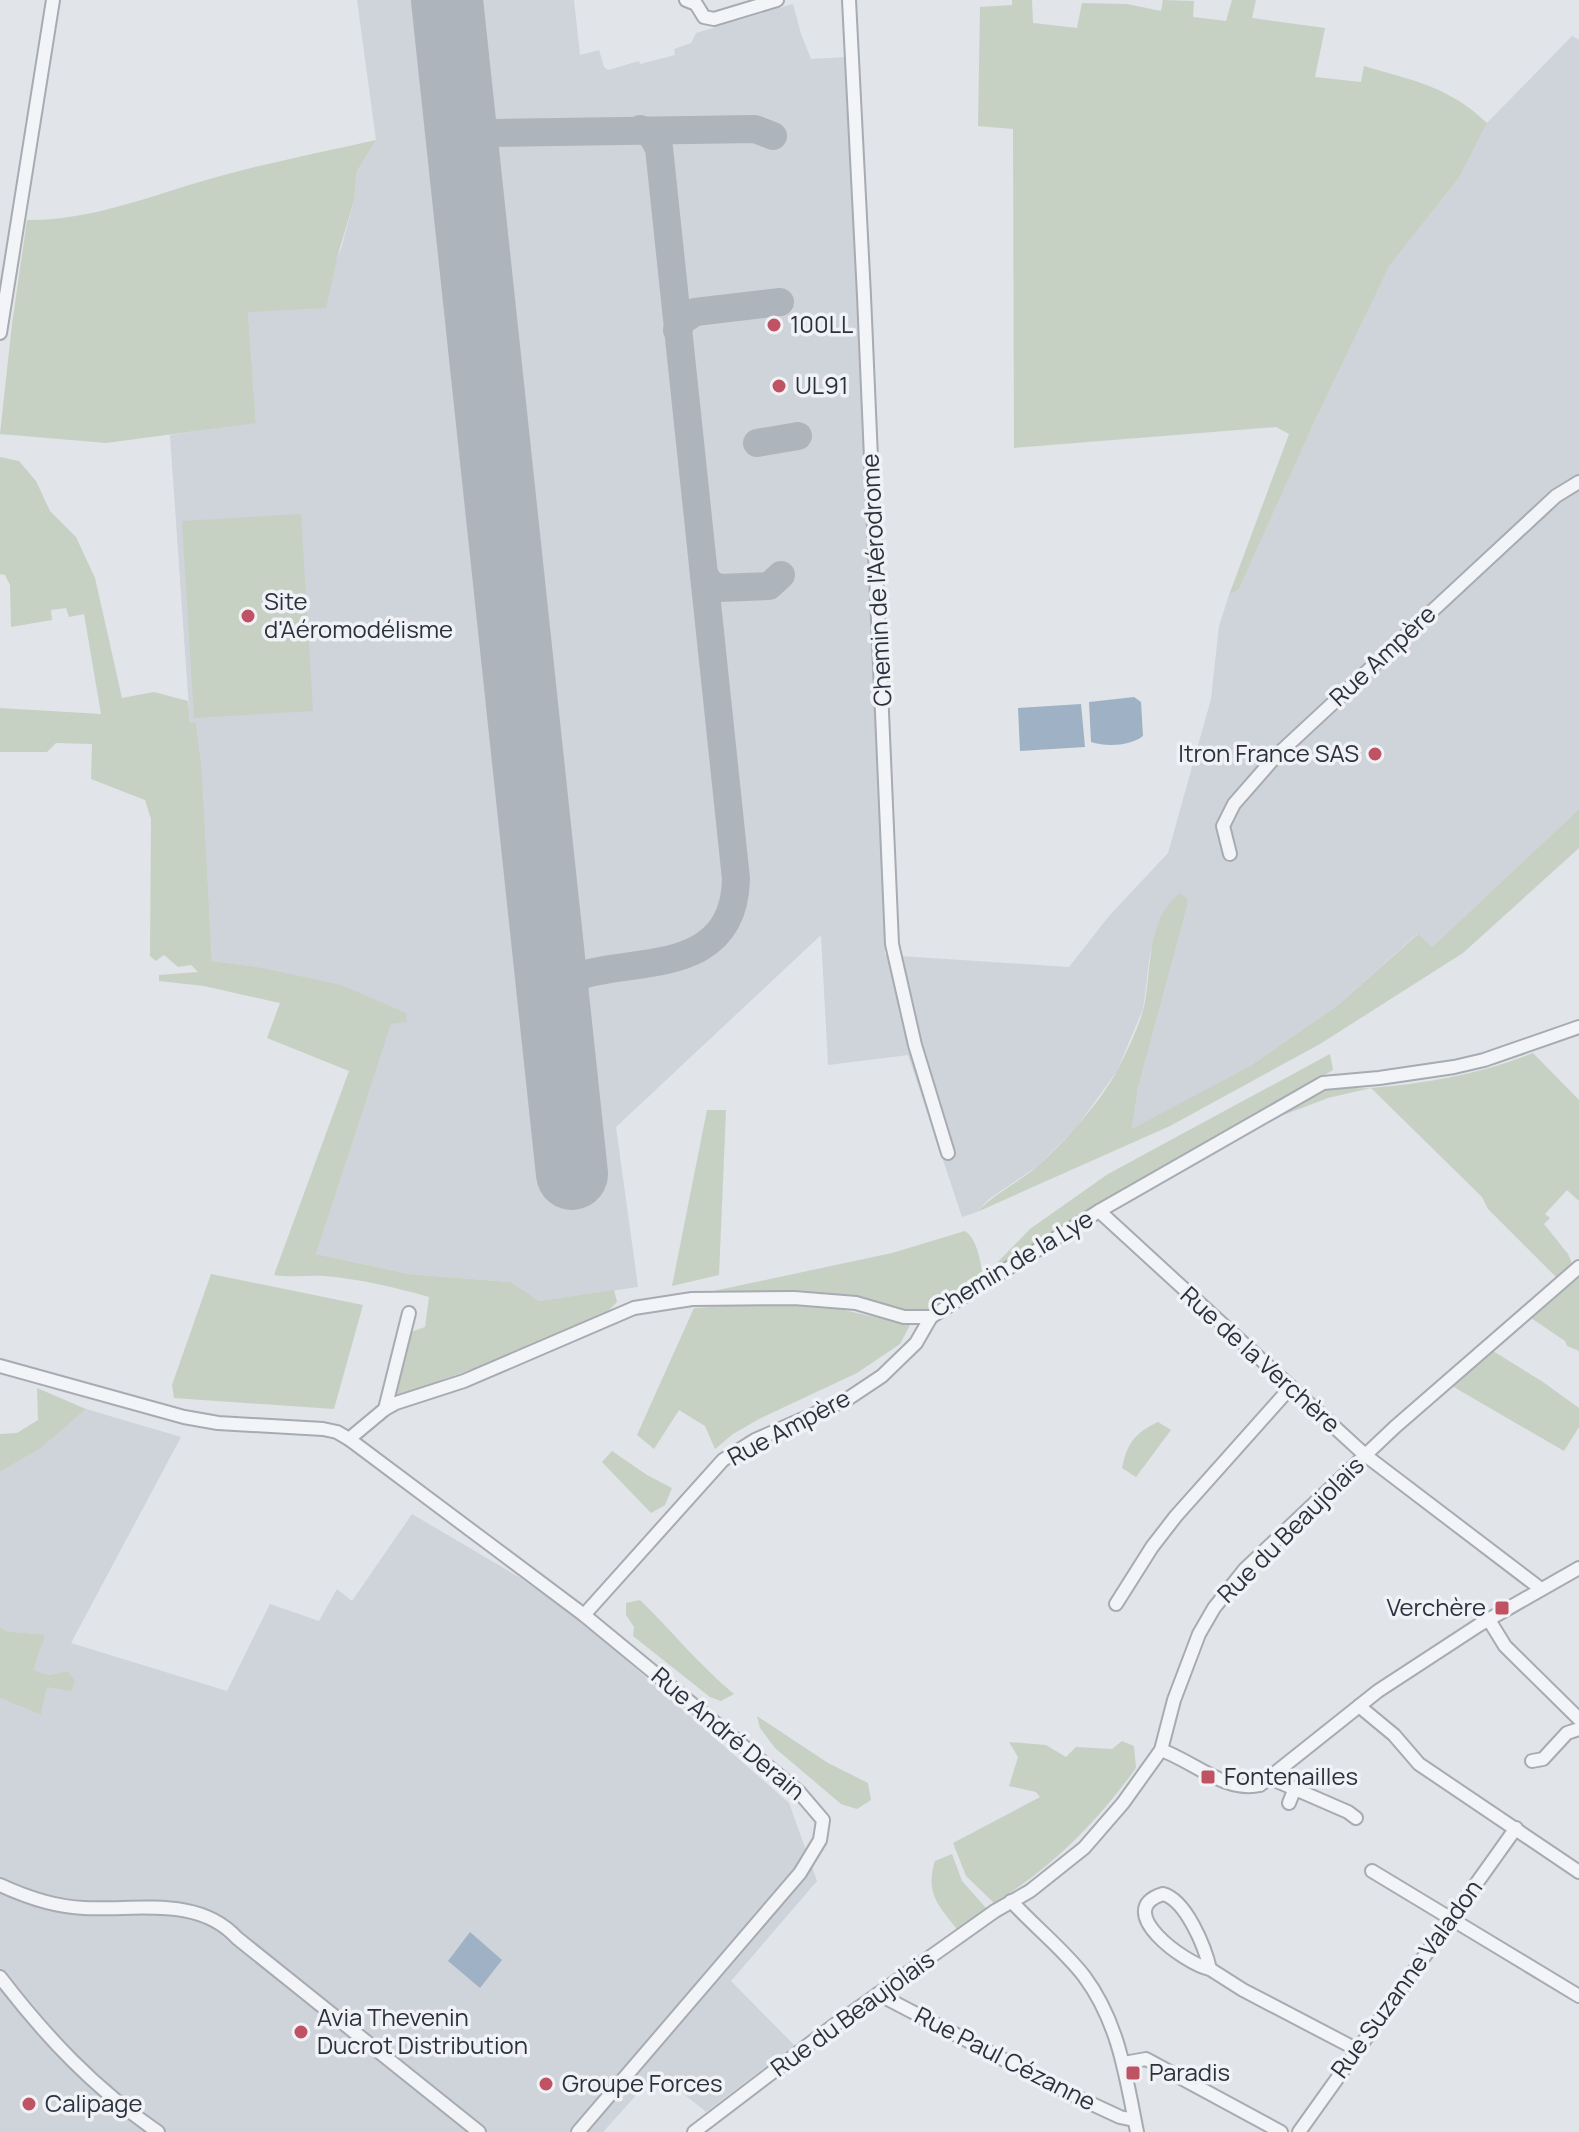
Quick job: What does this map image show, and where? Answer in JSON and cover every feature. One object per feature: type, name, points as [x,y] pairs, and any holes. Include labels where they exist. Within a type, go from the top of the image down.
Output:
[{"type":"street","points":[[0,333],[53,0]]},
{"type":"street","points":[[693,1],[704,17],[714,19],[777,0]]},
{"type":"street","name":"Chemin de l'Aérodrome","points":[[849,0],[892,944],[915,1045],[948,1153]]},
{"type":"street","name":"Rue Ampère","points":[[1230,854],[1223,826],[1234,804],[1276,756],[1556,496],[1579,482]]},
{"type":"street","name":"Chemin de la Lye","points":[[349,1439],[385,1409],[464,1381],[610,1316],[656,1304],[692,1299],[794,1298],[856,1303],[915,1319],[931,1317],[1099,1211],[1323,1083],[1454,1067],[1484,1060],[1579,1027]]},
{"type":"street","name":"Rue de la Verchère","points":[[1099,1211],[1365,1455],[1541,1589]]},
{"type":"street","name":"Rue du Beaujolais","points":[[694,2132],[878,1994],[1030,1891],[1084,1848],[1123,1803],[1161,1750],[1174,1700],[1199,1634],[1214,1608],[1245,1569],[1365,1455],[1579,1267]]},
{"type":"street","points":[[385,1409],[409,1313]]},
{"type":"street","name":"Rue Ampère","points":[[584,1615],[723,1460],[755,1440],[846,1400],[882,1376],[916,1343],[931,1317]]},
{"type":"street","points":[[0,1366],[154,1410],[218,1423],[323,1429],[349,1439]]},
{"type":"street","points":[[1116,1604],[1152,1547],[1185,1505],[1290,1388]]},
{"type":"street","name":"Rue André Derain","points":[[349,1439],[584,1615],[799,1792],[823,1820],[824,1828],[813,1855],[800,1873],[578,2132]]},
{"type":"street","points":[[1161,1750],[1219,1779],[1243,1786],[1260,1785],[1413,1667],[1579,1568]]},
{"type":"street","points":[[1489,1620],[1505,1646],[1579,1719]]},
{"type":"street","points":[[1359,1706],[1394,1735],[1419,1764],[1579,1872]]},
{"type":"street","points":[[1532,1761],[1543,1759],[1567,1733],[1579,1729]]},
{"type":"street","points":[[1276,1775],[1279,1782],[1356,1818]]},
{"type":"street","points":[[1289,1803],[1295,1788]]},
{"type":"street","name":"Rue Suzanne Valadon","points":[[1299,2132],[1516,1828]]},
{"type":"street","points":[[1372,1871],[1579,1996]]},
{"type":"street","points":[[0,1885],[39,1901],[82,1908],[147,1907],[207,1916],[227,1927],[479,2132]]},
{"type":"street","points":[[1210,1969],[1187,1914],[1179,1903],[1172,1896],[1163,1894],[1150,1900],[1145,1914],[1152,1930],[1187,1962],[1210,1969],[1243,1990],[1356,2049]]},
{"type":"street","points":[[1011,1901],[1084,1977],[1107,2013],[1124,2063],[1136,2126]]},
{"type":"street","points":[[0,1977],[36,2025],[97,2087],[158,2132]]},
{"type":"street","name":"Rue Paul Cézanne","points":[[878,1994],[1136,2126]]},
{"type":"street","points":[[1124,2063],[1146,2059],[1281,2132]]},
{"type":"shaded area","points":[[357,0],[574,0],[580,55],[599,50],[604,67],[608,70],[675,55],[674,49],[691,43],[696,33],[793,4],[811,59],[846,57],[862,352],[885,955],[1069,967],[1109,916],[1168,853],[1211,699],[1219,626],[1229,595],[1239,589],[1390,265],[1459,178],[1487,123],[1572,36],[1579,40],[1579,809],[1432,947],[1417,934],[1338,1005],[1250,1066],[1132,1130],[1138,1088],[1187,907],[1188,899],[1174,898],[1161,919],[1150,954],[1143,1009],[1117,1071],[1076,1128],[1039,1165],[989,1199],[977,1212],[962,1217],[908,1055],[828,1065],[821,935],[616,1127],[638,1287],[539,1301],[511,1282],[409,1274],[316,1254],[391,1023],[407,1021],[405,1013],[257,967],[212,961],[202,771],[196,723],[190,723],[170,435],[256,422],[248,312],[337,258],[341,249],[354,200],[357,171],[376,140]]},
{"type":"shaded area","points":[[86,1409],[181,1437],[71,1643],[227,1691],[270,1604],[319,1621],[337,1589],[352,1601],[412,1514],[517,1576],[579,1619],[789,1803],[817,1881],[731,1981],[794,2045],[706,2112],[657,2072],[603,2132],[0,2132],[0,1698],[41,1715],[47,1687],[67,1671],[49,1675],[32,1670],[44,1635],[6,1631],[0,1627],[0,1472],[41,1448]]},
{"type":"green space","points":[[1012,0],[1032,0],[1033,23],[1077,28],[1082,3],[1127,4],[1161,11],[1163,0],[1194,1],[1193,17],[1226,21],[1232,0],[1256,0],[1252,18],[1325,28],[1315,77],[1361,82],[1364,66],[1444,93],[1487,123],[1459,178],[1390,265],[1239,589],[1229,595],[1289,434],[1276,427],[1014,448],[1013,129],[978,126],[980,7],[1012,5]]},
{"type":"green space","points":[[376,140],[357,171],[354,200],[326,308],[248,312],[256,423],[106,443],[0,434],[27,220],[98,212],[233,173]]},
{"type":"green space","points":[[0,457],[19,461],[36,481],[50,511],[76,537],[95,578],[122,698],[154,692],[188,701],[190,723],[196,723],[202,771],[212,961],[341,985],[406,1013],[407,1022],[391,1024],[316,1254],[409,1274],[511,1282],[539,1301],[614,1290],[617,1302],[607,1312],[515,1354],[394,1397],[408,1333],[425,1327],[429,1297],[351,1279],[274,1275],[349,1071],[267,1038],[280,1003],[204,986],[159,981],[159,975],[198,972],[191,965],[178,967],[164,955],[156,961],[150,956],[151,819],[145,800],[91,779],[92,744],[56,743],[47,752],[0,752],[0,708],[101,714],[84,614],[69,617],[66,608],[51,610],[52,620],[11,627],[10,585],[5,575],[0,574]]},
{"type":"green space","name":"Site d'Aéromodélisme","points":[[301,514],[313,711],[194,718],[182,521]]},
{"type":"green space","points":[[1579,809],[1579,848],[1463,953],[1320,1044],[1170,1126],[977,1212],[1050,1155],[1103,1094],[1129,1047],[1142,1015],[1152,946],[1161,917],[1180,893],[1188,899],[1187,907],[1138,1088],[1132,1129],[1250,1066],[1338,1005],[1418,934],[1432,947]]},
{"type":"green space","points":[[1533,1053],[1579,1100],[1579,1201],[1567,1190],[1545,1214],[1550,1218],[1544,1224],[1572,1263],[1557,1278],[1488,1209],[1482,1197],[1371,1088],[1328,1098],[1278,1117],[1307,1097],[1326,1089],[1432,1081],[1494,1067]]},
{"type":"green space","points":[[1330,1054],[1333,1070],[999,1266],[994,1266],[1030,1229],[1108,1174]]},
{"type":"green space","points":[[707,1110],[726,1110],[719,1275],[672,1286]]},
{"type":"green space","points":[[965,1231],[976,1245],[983,1276],[928,1312],[912,1313],[834,1295],[704,1293],[892,1253]]},
{"type":"green space","points":[[211,1274],[363,1305],[334,1409],[174,1398],[172,1385]]},
{"type":"green space","points":[[1579,1276],[1579,1351],[1567,1346],[1565,1341],[1531,1318]]},
{"type":"green space","points":[[775,1303],[826,1306],[910,1325],[900,1344],[857,1373],[759,1419],[715,1449],[705,1426],[679,1410],[654,1449],[637,1435],[694,1308]]},
{"type":"green space","points":[[1493,1351],[1579,1408],[1579,1427],[1564,1451],[1452,1386]]},
{"type":"green space","points":[[37,1388],[86,1409],[41,1448],[0,1472],[0,1434],[17,1433],[38,1420]]},
{"type":"green space","points":[[1158,1422],[1171,1430],[1136,1477],[1122,1468],[1126,1452],[1143,1430]]},
{"type":"green space","points":[[612,1451],[672,1488],[665,1505],[651,1513],[602,1462]]},
{"type":"green space","points":[[640,1600],[734,1694],[721,1701],[710,1697],[633,1636],[634,1627],[626,1615],[626,1603]]},
{"type":"green space","points":[[0,1627],[6,1631],[45,1635],[33,1670],[49,1675],[67,1671],[75,1681],[71,1691],[47,1687],[41,1715],[0,1698]]},
{"type":"green space","points":[[757,1716],[828,1763],[868,1783],[871,1800],[857,1809],[841,1804],[775,1748],[760,1728]]},
{"type":"green space","points":[[1122,1741],[1134,1746],[1136,1768],[1121,1788],[1072,1843],[1035,1875],[994,1903],[966,1876],[953,1843],[1040,1797],[1036,1792],[1009,1786],[1018,1757],[1009,1742],[1046,1745],[1066,1757],[1076,1747],[1112,1749]]},
{"type":"green space","points":[[952,1854],[962,1881],[986,1908],[957,1929],[935,1898],[932,1882],[935,1861]]},
{"type":"water","points":[[1134,697],[1141,702],[1143,736],[1118,745],[1091,742],[1089,702]]},
{"type":"water","points":[[1081,704],[1085,747],[1020,751],[1018,708]]},
{"type":"water","points":[[470,1932],[502,1960],[480,1988],[448,1961]]},
{"type":"taxiway","points":[[459,116],[468,129],[489,133]]},
{"type":"taxiway","points":[[640,129],[651,134],[659,148],[704,575],[719,588],[769,586],[781,575]]},
{"type":"taxiway","points":[[463,152],[471,139],[489,133],[755,129],[773,136]]},
{"type":"taxiway","points":[[677,330],[683,320],[695,312],[780,302]]},
{"type":"taxiway","points":[[757,443],[798,436]]},
{"type":"taxiway","points":[[553,1000],[566,982],[590,973],[682,956],[709,942],[728,917],[736,879],[704,575]]},
{"type":"taxiway","points":[[549,956],[564,972],[583,975]]},
{"type":"runway","points":[[447,0],[572,1174]]},
{"type":"place","name":"100LL","points":[[774,325]]},
{"type":"place","name":"UL91","points":[[779,386]]},
{"type":"place","name":"Site d'Aéromodélisme","points":[[248,616]]},
{"type":"place","name":"Itron France SAS","points":[[1375,754]]},
{"type":"place","name":"Verchère","points":[[1502,1608]]},
{"type":"place","name":"Fontenailles","points":[[1208,1777]]},
{"type":"place","name":"Avia Thevenin Ducrot Distribution","points":[[301,2032]]},
{"type":"place","name":"Paradis","points":[[1133,2073]]},
{"type":"place","name":"Groupe Forces","points":[[546,2084]]},
{"type":"place","name":"Calipage","points":[[29,2104]]}]
